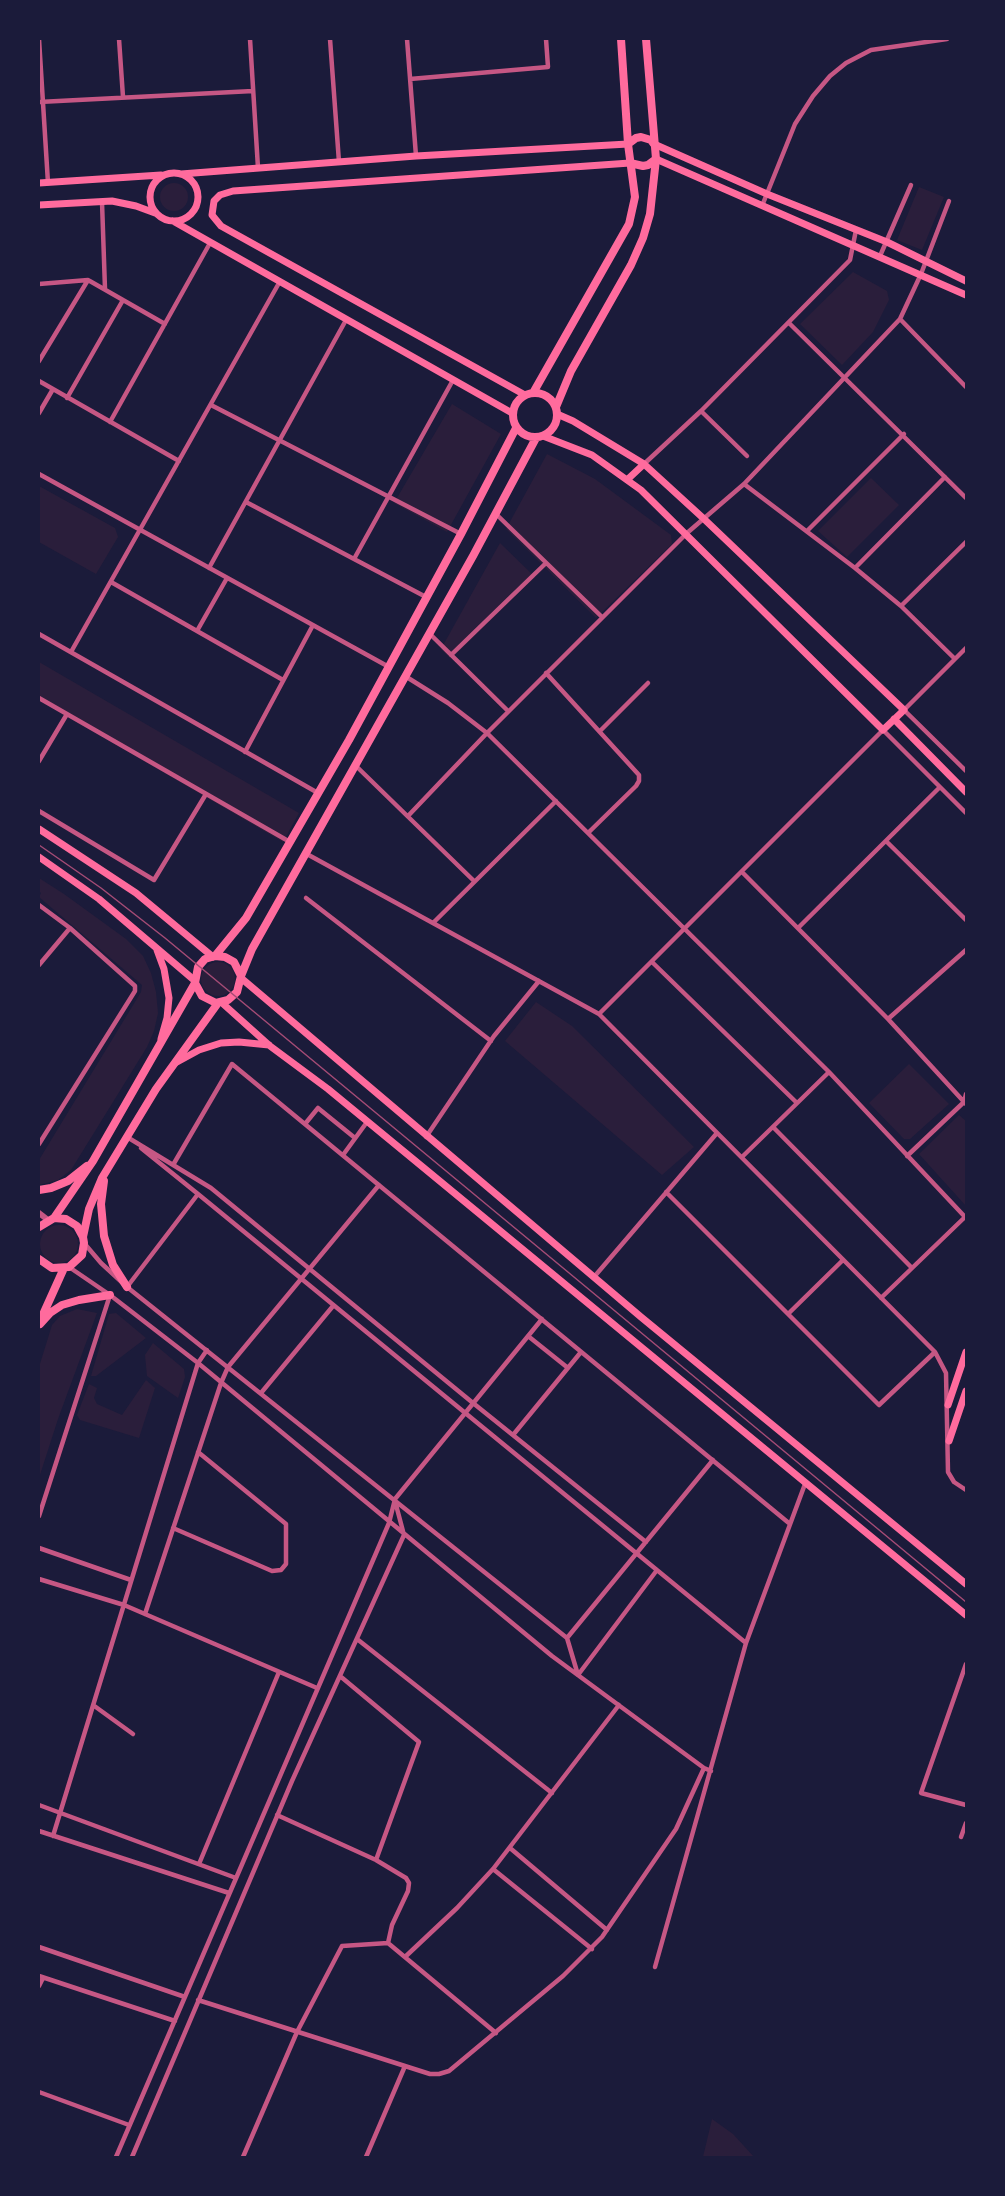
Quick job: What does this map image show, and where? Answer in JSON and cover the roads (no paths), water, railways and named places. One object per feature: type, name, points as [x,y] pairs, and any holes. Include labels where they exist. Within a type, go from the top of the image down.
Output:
[{"type":"highway","points":[[529,394],[629,224],[635,197],[628,144],[621,39]]},
{"type":"highway","points":[[39,1325],[66,1268],[81,1255],[89,1209],[106,1172],[172,1065],[220,1002],[234,996],[240,987],[241,977],[252,949],[539,437],[554,428],[557,411],[571,371],[631,265],[643,238],[652,203],[656,159],[646,39]]},
{"type":"highway","points":[[628,144],[641,137],[651,140],[654,144]]},
{"type":"highway","points":[[630,164],[643,166],[656,159]]},
{"type":"highway","points":[[539,437],[522,433],[516,428],[512,413],[519,399],[529,394],[547,396],[557,411]]},
{"type":"highway","points":[[214,956],[246,918],[290,842],[427,598],[516,428]]},
{"type":"highway","points":[[39,1227],[51,1219],[93,1161],[195,981],[198,967],[205,959],[214,956],[225,957],[234,962],[241,977]]},
{"type":"highway","points":[[195,981],[202,996],[211,1001],[220,1002]]},
{"type":"highway","points":[[39,1190],[68,1181],[93,1161]]},
{"type":"highway","points":[[106,1172],[101,1203],[104,1236],[113,1265],[127,1287]]},
{"type":"highway","points":[[51,1219],[60,1218],[72,1222],[81,1231],[84,1240]]},
{"type":"highway","points":[[39,1259],[52,1268],[66,1268]]},
{"type":"highway","points":[[39,1325],[50,1313],[62,1305],[110,1295]]},
{"type":"main road","points":[[39,183],[416,156],[628,144]]},
{"type":"main road","points":[[654,144],[767,194],[887,242],[966,281]]},
{"type":"main road","points":[[656,159],[966,295]]},
{"type":"main road","points":[[529,394],[221,226],[214,219],[212,210],[216,198],[224,192],[233,191],[630,164]]},
{"type":"main road","points":[[173,221],[189,216],[197,203],[198,195],[194,184],[181,174]]},
{"type":"main road","points":[[157,214],[151,204],[150,193],[155,182],[164,175]]},
{"type":"main road","points":[[39,205],[124,203],[173,221],[512,413]]},
{"type":"main road","points":[[197,203],[212,210]]},
{"type":"main road","points":[[539,437],[592,455],[628,479],[687,533],[883,730],[904,710],[644,464],[557,411]]},
{"type":"main road","points":[[628,479],[644,464]]},
{"type":"main road","points":[[894,719],[966,792]]},
{"type":"main road","points":[[39,829],[136,893],[214,956]]},
{"type":"main road","points":[[39,857],[99,899],[195,981]]},
{"type":"main road","points":[[156,948],[164,969],[169,998],[167,1018],[159,1047]]},
{"type":"main road","points":[[241,977],[426,1137],[966,1584]]},
{"type":"main road","points":[[220,1002],[270,1046],[367,1122],[966,1616]]},
{"type":"main road","points":[[172,1065],[199,1050],[221,1043],[250,1042],[270,1046]]},
{"type":"main road","points":[[948,1405],[966,1352]]},
{"type":"main road","points":[[949,1441],[966,1391]]},
{"type":"street","points":[[39,39],[41,102],[48,183]]},
{"type":"street","points":[[119,39],[123,98]]},
{"type":"street","points":[[250,39],[258,169]]},
{"type":"street","points":[[330,39],[339,162]]},
{"type":"street","points":[[407,39],[416,156]]},
{"type":"street","points":[[410,79],[548,67],[546,39]]},
{"type":"street","points":[[762,206],[795,123],[818,90],[838,69],[871,50],[947,39]]},
{"type":"street","points":[[41,102],[253,91]]},
{"type":"street","points":[[880,256],[911,185]]},
{"type":"street","points":[[408,816],[508,711],[687,533],[744,484],[900,319],[926,262],[949,201]]},
{"type":"street","points":[[102,202],[105,289]]},
{"type":"street","points":[[644,464],[701,411],[850,260],[856,230]]},
{"type":"street","points":[[110,422],[210,243]]},
{"type":"street","points":[[39,361],[88,279]]},
{"type":"street","points":[[39,284],[88,279],[165,324]]},
{"type":"street","points":[[71,652],[279,283]]},
{"type":"street","points":[[68,398],[123,300]]},
{"type":"street","points":[[900,319],[966,387]]},
{"type":"street","points":[[209,568],[346,320]]},
{"type":"street","points":[[789,323],[904,434],[966,498]]},
{"type":"street","points":[[354,559],[453,380]]},
{"type":"street","points":[[39,381],[179,461]]},
{"type":"street","points":[[39,413],[53,389]]},
{"type":"street","points":[[211,405],[461,534]]},
{"type":"street","points":[[701,411],[747,456]]},
{"type":"street","points":[[807,531],[904,434]]},
{"type":"street","points":[[39,474],[389,667]]},
{"type":"street","points":[[855,568],[945,477]]},
{"type":"street","points":[[744,484],[901,606],[955,659]]},
{"type":"street","points":[[246,502],[427,598]]},
{"type":"street","points":[[496,514],[602,617]]},
{"type":"street","points":[[901,606],[966,542]]},
{"type":"street","points":[[451,655],[546,563]]},
{"type":"street","points":[[196,631],[228,578]]},
{"type":"street","points":[[111,582],[283,680]]},
{"type":"street","points":[[245,752],[313,625]]},
{"type":"street","points":[[429,633],[508,711]]},
{"type":"street","points":[[39,634],[318,793]]},
{"type":"street","points":[[966,648],[904,710],[966,771]]},
{"type":"street","points":[[546,673],[638,772],[639,781],[588,833]]},
{"type":"street","points":[[405,676],[448,703],[487,733],[829,1072],[965,1218],[881,1298]]},
{"type":"street","points":[[600,731],[648,683]]},
{"type":"street","points":[[39,698],[290,842]]},
{"type":"street","points":[[39,761],[68,714]]},
{"type":"street","points":[[599,1014],[883,730],[966,813]]},
{"type":"street","points":[[355,765],[474,881]]},
{"type":"street","points":[[798,928],[940,787]]},
{"type":"street","points":[[39,811],[154,880],[206,794]]},
{"type":"street","points":[[433,923],[556,801]]},
{"type":"street","points":[[887,842],[966,920]]},
{"type":"street","points":[[305,854],[599,1014],[935,1352],[946,1373],[948,1472],[954,1482],[966,1490]]},
{"type":"street","points":[[742,872],[888,1019],[965,1103]]},
{"type":"street","points":[[306,898],[491,1041]]},
{"type":"street","points":[[39,905],[70,928],[135,986],[135,991],[39,1144]]},
{"type":"street","points":[[39,965],[70,928]]},
{"type":"street","points":[[888,1019],[966,950]]},
{"type":"street","points":[[652,962],[797,1103]]},
{"type":"street","points":[[426,1137],[491,1041],[539,981]]},
{"type":"street","points":[[173,1165],[232,1064],[790,1524]]},
{"type":"street","points":[[742,1157],[829,1072]]},
{"type":"street","points":[[907,1156],[965,1103],[966,1094]]},
{"type":"street","points":[[305,1124],[318,1108],[355,1138]]},
{"type":"street","points":[[343,1155],[367,1122]]},
{"type":"street","points":[[773,1126],[912,1268]]},
{"type":"street","points":[[594,1277],[717,1133]]},
{"type":"street","points":[[128,1137],[211,1188],[646,1542]]},
{"type":"street","points":[[128,1137],[746,1643]]},
{"type":"street","points":[[145,1614],[228,1367],[379,1185]]},
{"type":"street","points":[[666,1192],[879,1405],[935,1352]]},
{"type":"street","points":[[127,1287],[198,1194]]},
{"type":"street","points":[[39,1213],[51,1219]]},
{"type":"street","points":[[84,1240],[101,1263],[127,1287],[567,1638],[578,1675]]},
{"type":"street","points":[[788,1314],[843,1260]]},
{"type":"street","points":[[66,1268],[110,1295],[198,1364],[389,1523],[578,1675],[711,1771]]},
{"type":"street","points":[[39,1516],[110,1295]]},
{"type":"street","points":[[261,1394],[333,1306]]},
{"type":"street","points":[[116,2157],[389,1523],[395,1499],[542,1319]]},
{"type":"street","points":[[528,1335],[568,1368]]},
{"type":"street","points":[[53,1836],[198,1364],[207,1350]]},
{"type":"street","points":[[513,1435],[581,1352]]},
{"type":"street","points":[[173,1528],[272,1571],[281,1570],[286,1564],[286,1524],[198,1452]]},
{"type":"street","points":[[567,1638],[713,1460]]},
{"type":"street","points":[[655,1967],[746,1643],[805,1484]]},
{"type":"street","points":[[132,2157],[277,1815],[404,1535],[395,1499]]},
{"type":"street","points":[[39,1548],[131,1580]]},
{"type":"street","points":[[578,1675],[657,1570]]},
{"type":"street","points":[[39,1579],[124,1605],[317,1688]]},
{"type":"street","points":[[357,1639],[552,1793]]},
{"type":"street","points":[[966,1664],[921,1793],[966,1805]]},
{"type":"street","points":[[199,1864],[279,1672]]},
{"type":"street","points":[[340,1676],[419,1742],[376,1860]]},
{"type":"street","points":[[93,1705],[133,1734]]},
{"type":"street","points":[[405,1957],[457,1908],[493,1869],[619,1705]]},
{"type":"street","points":[[198,2000],[430,2074],[444,2073],[496,2033],[592,1949],[676,1829],[704,1768]]},
{"type":"street","points":[[39,1805],[236,1878]]},
{"type":"street","points":[[277,1815],[404,1875],[409,1883],[408,1891],[392,1925],[388,1943]]},
{"type":"street","points":[[961,1837],[966,1823]]},
{"type":"street","points":[[39,1831],[229,1893]]},
{"type":"street","points":[[510,1848],[607,1930]]},
{"type":"street","points":[[493,1869],[592,1949]]},
{"type":"street","points":[[243,2157],[297,2032],[342,1946],[388,1943],[496,2033]]},
{"type":"street","points":[[39,1947],[185,1998]]},
{"type":"street","points":[[39,1986],[41,1977],[175,2021]]},
{"type":"street","points":[[366,2157],[405,2066]]},
{"type":"street","points":[[39,2092],[129,2125]]},
{"type":"tram line","points":[[39,845],[101,888],[165,938],[966,1602]]}]
